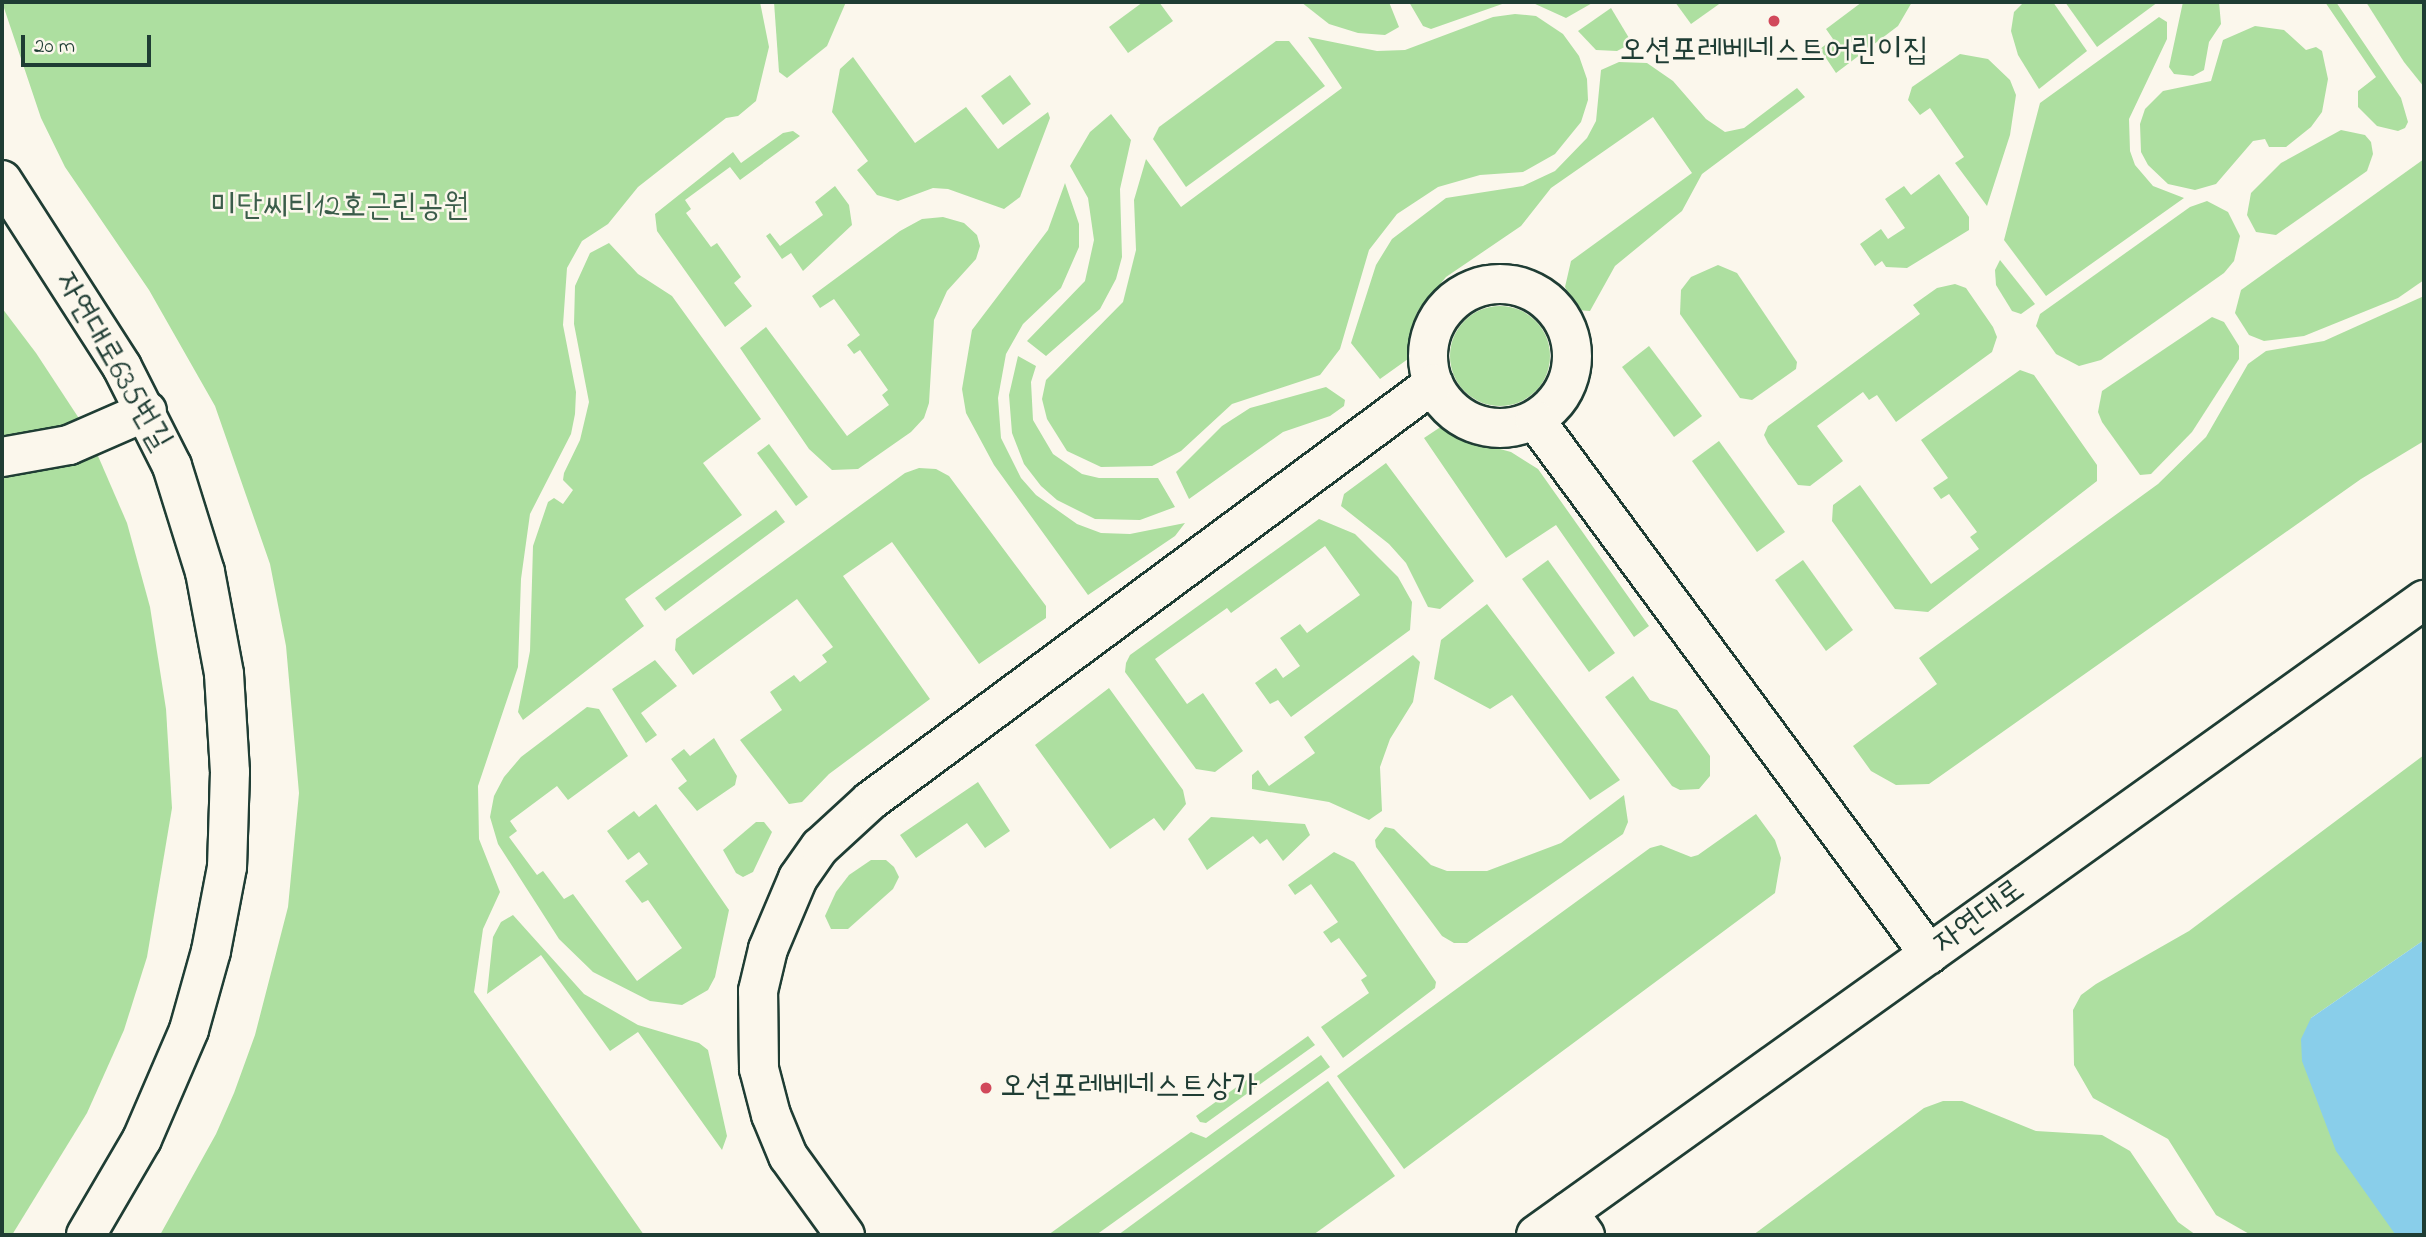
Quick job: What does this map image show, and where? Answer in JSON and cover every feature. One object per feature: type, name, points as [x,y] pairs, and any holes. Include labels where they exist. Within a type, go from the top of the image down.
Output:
[{"type":"street","name":"자연대로635번길","points":[[2,180],[147,411],[172,466],[205,572],[224,674],[230,772],[227,867],[211,951],[189,1030],[142,1139],[86,1235]]},
{"type":"street","points":[[1499,284],[1522,287],[1543,298],[1570,336],[1572,361],[1567,384],[1554,405],[1535,419],[1513,428],[1488,428],[1465,420],[1447,405],[1433,384],[1429,349],[1440,316],[1455,299],[1476,287],[1499,284]]},
{"type":"street","points":[[845,1235],[788,1156],[771,1115],[759,1069],[758,991],[768,949],[782,911],[812,857],[870,801],[1433,384]]},
{"type":"street","points":[[2,457],[69,445],[147,411]]},
{"type":"street","points":[[1535,419],[1929,954]]},
{"type":"street","name":"자연대로","points":[[1536,1235],[1576,1224],[1929,954],[2424,600]]},
{"type":"green space","name":"미단씨티12호근린공원","points":[[2,2],[760,2],[769,47],[756,101],[738,116],[726,118],[638,187],[608,224],[582,241],[567,268],[563,325],[576,392],[575,414],[571,434],[530,514],[521,579],[518,667],[478,786],[479,839],[500,892],[483,929],[474,992],[644,1235],[160,1235],[216,1134],[234,1093],[255,1035],[288,907],[299,793],[286,646],[270,564],[215,406],[149,290],[65,167],[41,118]]},
{"type":"green space","points":[[774,2],[846,2],[827,46],[787,78],[779,72]]},
{"type":"green space","points":[[1143,2],[1159,2],[1173,21],[1128,53],[1109,27]]},
{"type":"green space","points":[[1301,2],[1389,2],[1399,27],[1385,35],[1358,33],[1329,24]]},
{"type":"green space","points":[[1409,2],[1594,2],[1566,18],[1533,3],[1505,3],[1431,29],[1423,26]]},
{"type":"green space","points":[[1675,2],[1722,2],[1691,24]]},
{"type":"green space","points":[[1862,2],[1912,2],[1898,26],[1836,73],[1820,49],[1833,39],[1826,29]]},
{"type":"green space","points":[[2024,2],[2053,2],[2087,51],[2039,89],[2018,55],[2011,31],[2014,12]]},
{"type":"green space","points":[[2065,2],[2158,2],[2097,47]]},
{"type":"green space","points":[[2183,2],[2219,2],[2221,24],[2209,42],[2204,70],[2193,76],[2174,74],[2169,67]]},
{"type":"green space","points":[[2325,2],[2336,2],[2401,98],[2408,122],[2405,128],[2398,131],[2377,126],[2358,107],[2358,91],[2376,77]]},
{"type":"green space","points":[[2366,2],[2424,2],[2424,87],[2404,62]]},
{"type":"green space","points":[[1611,8],[1632,43],[1617,51],[1596,50],[1578,31]]},
{"type":"green space","points":[[1515,14],[1536,16],[1563,34],[1579,56],[1587,79],[1588,100],[1581,122],[1555,154],[1523,172],[1480,175],[1438,187],[1397,214],[1369,250],[1340,349],[1320,375],[1232,404],[1181,451],[1152,466],[1101,467],[1067,451],[1047,419],[1042,399],[1046,380],[1123,302],[1136,250],[1134,200],[1146,159],[1181,207],[1342,88],[1308,37],[1377,51],[1405,50],[1493,17]]},
{"type":"green space","points":[[2159,17],[2167,22],[2167,39],[2129,119],[2130,151],[2135,165],[2153,186],[2184,198],[2046,296],[2004,240],[2040,103]]},
{"type":"green space","points":[[2255,26],[2284,30],[2306,50],[2316,47],[2322,51],[2328,79],[2322,112],[2311,127],[2286,147],[2269,147],[2265,139],[2253,141],[2216,184],[2195,190],[2168,184],[2148,165],[2141,152],[2140,124],[2145,109],[2163,91],[2211,81],[2223,40]]},
{"type":"green space","points":[[1276,41],[1289,41],[1325,86],[1186,187],[1153,139],[1159,127]]},
{"type":"green space","points":[[1960,54],[1988,59],[2010,80],[2016,95],[2010,135],[1987,206],[1955,163],[1964,157],[1930,108],[1920,115],[1908,100],[1912,87]]},
{"type":"green space","points":[[853,57],[915,143],[966,107],[998,149],[1048,112],[1050,118],[1020,197],[1004,209],[948,189],[933,188],[898,201],[877,195],[857,170],[868,161],[832,112],[840,69]]},
{"type":"green space","points":[[1619,62],[1647,63],[1673,81],[1706,119],[1725,132],[1744,128],[1797,88],[1805,97],[1702,174],[1682,211],[1615,266],[1590,311],[1577,310],[1565,287],[1571,261],[1692,173],[1653,117],[1551,188],[1521,226],[1446,277],[1417,312],[1408,359],[1380,379],[1351,343],[1376,265],[1392,239],[1446,198],[1523,186],[1555,171],[1587,138],[1596,121],[1601,70]]},
{"type":"green space","points":[[1010,75],[1031,104],[1003,125],[981,96]]},
{"type":"green space","points":[[1111,114],[1131,140],[1120,189],[1122,257],[1116,279],[1100,309],[1046,356],[1027,341],[1085,281],[1094,240],[1088,198],[1070,166],[1090,132]]},
{"type":"green space","points":[[2341,130],[2365,135],[2371,142],[2373,154],[2367,171],[2276,235],[2256,232],[2247,215],[2251,193],[2281,163]]},
{"type":"green space","points":[[793,131],[800,136],[740,180],[730,167],[685,200],[691,209],[686,213],[711,247],[717,243],[741,277],[734,283],[752,306],[725,327],[657,231],[655,214],[733,152],[741,163],[783,133]]},
{"type":"green space","points":[[2424,159],[2424,280],[2398,298],[2304,336],[2264,341],[2249,335],[2235,313],[2241,290]]},
{"type":"green space","points":[[1939,174],[1969,217],[1969,230],[1907,268],[1886,267],[1882,261],[1875,266],[1860,244],[1881,229],[1888,239],[1905,228],[1885,199],[1904,186],[1911,195]]},
{"type":"green space","points":[[1065,183],[1079,224],[1079,247],[1061,288],[1023,324],[1006,354],[998,398],[1001,438],[1021,478],[1036,495],[1077,524],[1101,533],[1130,534],[1185,523],[1175,536],[1088,595],[994,465],[966,413],[962,389],[972,330],[1048,230]]},
{"type":"green space","points":[[835,186],[849,205],[852,225],[803,271],[791,253],[782,259],[766,236],[770,233],[780,246],[823,215],[815,202]]},
{"type":"green space","points":[[2207,201],[2228,212],[2240,236],[2234,261],[2224,273],[2101,360],[2079,366],[2056,354],[2036,326],[2040,314],[2190,207]]},
{"type":"green space","points":[[943,217],[964,223],[977,235],[980,246],[976,259],[947,291],[934,320],[929,403],[924,418],[911,432],[858,469],[832,470],[809,449],[740,348],[766,327],[847,436],[889,405],[882,395],[888,390],[860,350],[854,354],[847,345],[860,335],[834,299],[820,308],[812,296],[900,231],[922,219]]},
{"type":"green space","points":[[609,243],[638,274],[672,296],[761,419],[703,463],[742,515],[625,599],[644,626],[523,720],[518,712],[530,651],[533,546],[548,502],[554,498],[563,504],[573,490],[563,480],[564,473],[580,440],[589,402],[574,324],[575,286],[590,253]]},
{"type":"green space","points":[[2000,260],[2035,304],[2021,314],[2012,311],[1996,285],[1995,270]]},
{"type":"green space","points":[[1718,265],[1737,273],[1797,362],[1796,369],[1752,400],[1740,398],[1680,314],[1681,290],[1691,277]]},
{"type":"green space","points":[[1955,284],[1966,288],[1993,327],[1997,337],[1992,352],[1896,422],[1877,395],[1869,400],[1863,392],[1817,426],[1843,461],[1810,486],[1798,485],[1768,443],[1764,435],[1768,426],[1920,314],[1913,305],[1937,288]]},
{"type":"green space","points":[[2424,296],[2424,441],[2361,479],[1929,784],[1896,785],[1871,771],[1853,746],[1937,684],[1919,658],[2158,484],[2206,437],[2248,364],[2266,351],[2324,341]]},
{"type":"green space","points":[[1500,306],[1528,314],[1542,328],[1550,356],[1542,384],[1528,398],[1500,406],[1472,398],[1458,384],[1450,356],[1458,328],[1472,314]]},
{"type":"green space","points":[[2,308],[36,353],[82,423],[2,439]]},
{"type":"green space","points":[[2212,317],[2224,322],[2239,346],[2239,359],[2192,432],[2151,474],[2140,475],[2102,422],[2098,412],[2102,391]]},
{"type":"green space","points":[[1649,346],[1702,416],[1674,437],[1622,367]]},
{"type":"green space","points":[[1018,356],[1036,366],[1031,382],[1033,420],[1053,454],[1082,474],[1099,478],[1158,478],[1175,507],[1140,520],[1095,519],[1057,500],[1041,486],[1024,464],[1012,433],[1009,395]]},
{"type":"green space","points":[[2020,370],[2034,375],[2097,465],[2097,481],[1928,612],[1895,609],[1832,521],[1833,505],[1860,485],[1931,584],[1979,549],[1970,537],[1977,532],[1949,494],[1941,499],[1933,488],[1948,478],[1921,440]]},
{"type":"green space","points":[[1326,387],[1345,400],[1344,406],[1330,416],[1283,432],[1189,499],[1176,472],[1222,426],[1250,408]]},
{"type":"green space","points":[[1442,426],[1463,439],[1511,452],[1538,469],[1649,626],[1634,637],[1556,525],[1506,558],[1424,438]]},
{"type":"green space","points":[[1719,441],[1785,532],[1757,552],[1692,461]]},
{"type":"green space","points":[[769,444],[808,497],[796,506],[757,453]]},
{"type":"green space","points":[[95,449],[127,523],[150,607],[166,709],[172,808],[147,957],[124,1030],[87,1113],[12,1235],[2,1235],[2,469]]},
{"type":"green space","points":[[1386,463],[1474,581],[1440,609],[1428,607],[1406,563],[1389,544],[1341,506],[1344,494]]},
{"type":"green space","points":[[919,468],[936,469],[949,476],[1046,606],[1046,618],[979,664],[892,542],[843,576],[930,699],[829,774],[802,802],[789,804],[740,740],[782,710],[770,692],[794,675],[800,682],[827,662],[822,655],[833,647],[797,599],[693,675],[675,650],[676,639],[905,473]]},
{"type":"green space","points":[[776,510],[785,522],[665,611],[655,598]]},
{"type":"green space","points":[[1319,519],[1355,534],[1398,577],[1412,602],[1410,630],[1291,717],[1278,700],[1270,704],[1255,683],[1276,668],[1283,678],[1300,666],[1280,638],[1300,624],[1307,633],[1360,595],[1325,546],[1231,613],[1227,608],[1155,659],[1187,704],[1203,693],[1243,751],[1215,772],[1196,769],[1125,672],[1126,663],[1130,655]]},
{"type":"green space","points":[[1548,560],[1615,653],[1589,672],[1522,579]]},
{"type":"green space","points":[[1803,560],[1853,630],[1826,651],[1775,580]]},
{"type":"green space","points":[[1487,604],[1620,780],[1590,800],[1512,695],[1490,709],[1434,679],[1441,640]]},
{"type":"green space","points":[[1413,655],[1420,662],[1413,702],[1390,739],[1380,767],[1382,811],[1369,820],[1329,802],[1252,789],[1252,775],[1258,770],[1269,786],[1315,753],[1304,737]]},
{"type":"green space","points":[[655,660],[677,686],[641,713],[657,735],[646,743],[612,689]]},
{"type":"green space","points":[[1633,676],[1650,700],[1677,710],[1710,756],[1710,776],[1699,789],[1680,790],[1672,786],[1605,697]]},
{"type":"green space","points":[[1109,688],[1183,790],[1186,804],[1164,831],[1154,818],[1110,849],[1035,745]]},
{"type":"green space","points":[[587,707],[599,709],[628,756],[568,800],[557,786],[510,821],[517,831],[509,837],[537,875],[543,871],[564,899],[573,894],[637,981],[682,948],[648,900],[642,903],[625,881],[648,864],[639,852],[628,860],[607,831],[634,811],[639,817],[656,804],[729,910],[715,977],[708,990],[682,1005],[650,1001],[593,972],[559,939],[498,844],[490,817],[494,796],[504,777],[521,757]]},
{"type":"green space","points":[[714,738],[737,776],[735,785],[697,811],[678,788],[687,781],[671,759],[684,749],[690,756]]},
{"type":"green space","points":[[2424,755],[2424,940],[2311,1018],[2395,1233],[2424,1235],[2251,1235],[2216,1215],[2168,1139],[2093,1098],[2074,1065],[2073,1010],[2081,995],[2096,984],[2189,931]]},
{"type":"green space","points":[[978,782],[1010,831],[985,848],[967,823],[916,858],[900,835]]},
{"type":"green space","points":[[1624,795],[1628,822],[1623,834],[1467,943],[1454,943],[1442,936],[1376,847],[1375,840],[1385,827],[1394,829],[1431,865],[1447,871],[1487,871],[1561,843]]},
{"type":"green space","points":[[1756,814],[1775,840],[1781,858],[1775,893],[1404,1169],[1337,1076],[1650,848],[1661,845],[1691,857],[1698,855]]},
{"type":"green space","points":[[1211,817],[1305,824],[1310,835],[1283,861],[1267,839],[1260,844],[1253,836],[1207,870],[1188,839]]},
{"type":"green space","points":[[756,822],[764,822],[772,832],[753,872],[743,877],[736,873],[723,850]]},
{"type":"green space","points":[[1334,852],[1354,862],[1436,982],[1435,988],[1343,1058],[1321,1027],[1369,993],[1361,980],[1367,976],[1339,938],[1331,943],[1323,932],[1338,922],[1311,884],[1295,895],[1288,885]]},
{"type":"green space","points":[[871,860],[886,860],[894,867],[899,877],[893,889],[848,929],[831,929],[825,916],[836,892],[849,875]]},
{"type":"green space","points":[[513,915],[584,994],[638,1025],[699,1043],[708,1050],[727,1136],[722,1150],[638,1032],[610,1051],[541,955],[487,994],[493,937],[501,922]]},
{"type":"green space","points":[[1308,1036],[1315,1045],[1206,1123],[1200,1122],[1196,1116]]},
{"type":"green space","points":[[1321,1055],[1330,1067],[1096,1235],[1048,1235],[1191,1132],[1206,1138]]},
{"type":"green space","points":[[1328,1081],[1395,1176],[1313,1235],[1118,1235]]},
{"type":"green space","points":[[1943,1101],[1962,1101],[2036,1131],[2102,1135],[2130,1151],[2178,1222],[2196,1235],[1753,1235],[1924,1108]]},
{"type":"water","points":[[2424,940],[2424,1233],[2395,1234],[2336,1151],[2302,1061],[2301,1039],[2311,1018]]},
{"type":"place","name":"오션포레베네스트어린이집","points":[[1774,21]]},
{"type":"place","name":"오션포레베네스트상가","points":[[986,1088]]}]
